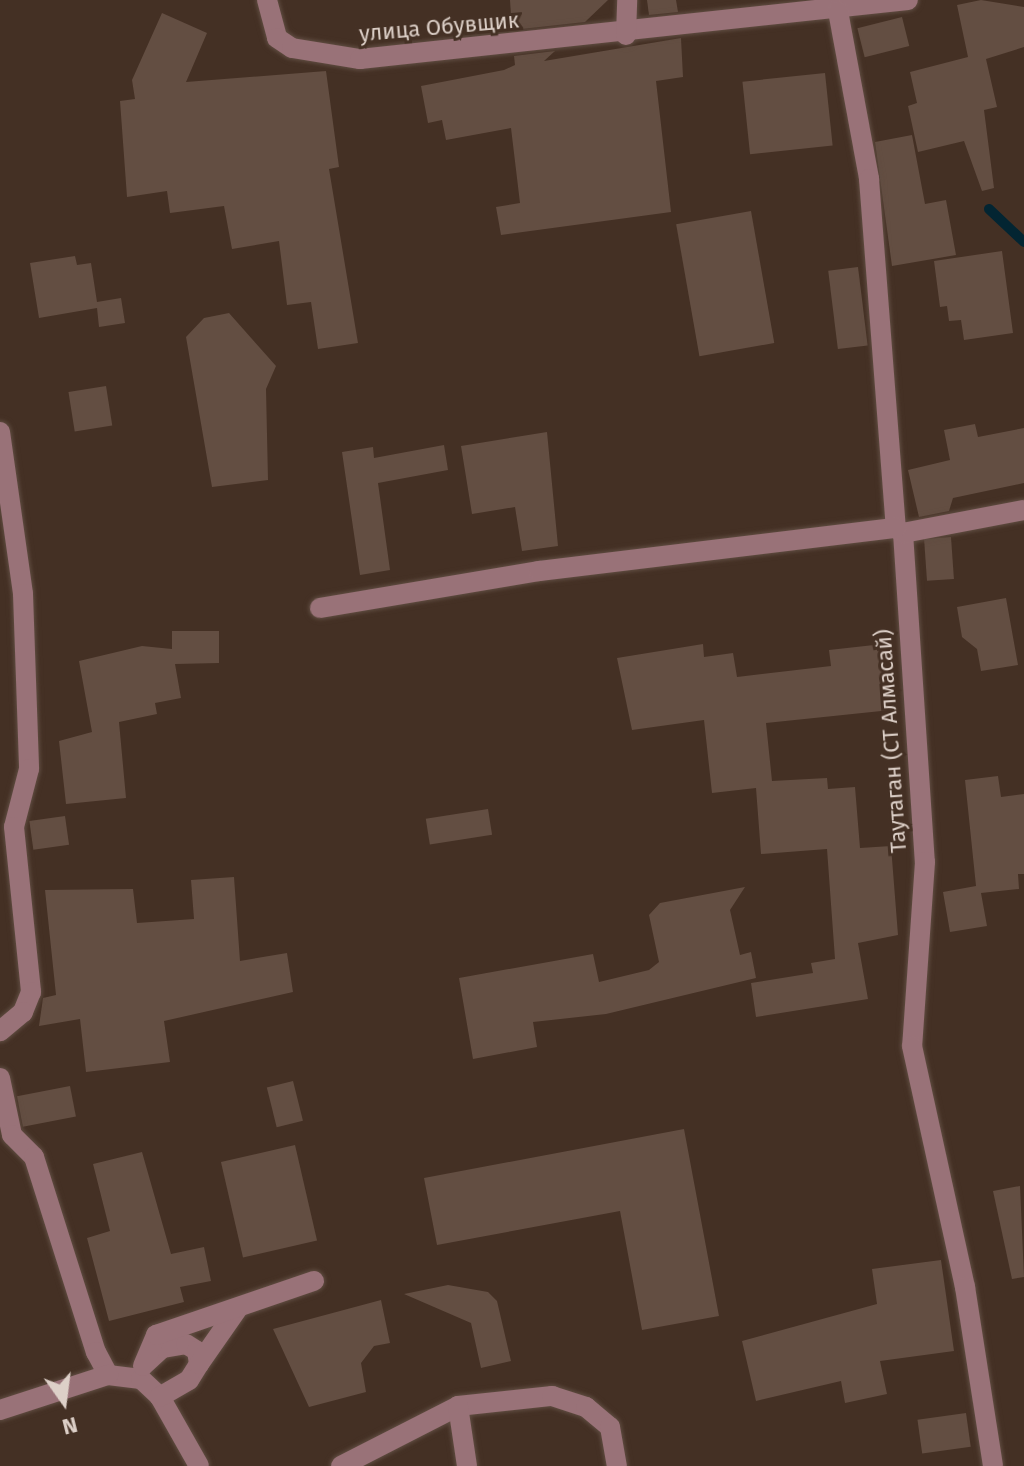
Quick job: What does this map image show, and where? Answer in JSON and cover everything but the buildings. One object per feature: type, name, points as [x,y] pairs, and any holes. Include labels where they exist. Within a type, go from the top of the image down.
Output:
[{"type":"street","name":"улица Обувщик","points":[[267,0],[277,38],[310,56],[420,55],[626,35],[908,0]]},
{"type":"street","points":[[626,35],[627,0]]},
{"type":"street","name":"Таутаган (СТ Алмасай)","points":[[838,11],[869,179],[925,862],[912,1046],[965,1287],[993,1466]]},
{"type":"street","points":[[0,432],[23,594],[29,769],[14,827],[31,992],[23,1012],[0,1031]]},
{"type":"street","points":[[320,608],[539,571],[900,530],[1024,510]]},
{"type":"street","points":[[0,1078],[8,1148],[34,1157],[108,1375]]},
{"type":"street","points":[[142,1373],[156,1335],[314,1281]]},
{"type":"street","points":[[160,1397],[180,1388],[238,1308]]},
{"type":"street","points":[[0,1410],[108,1375],[142,1373],[162,1348],[186,1344],[199,1364]]},
{"type":"street","points":[[142,1373],[160,1397],[199,1466]]},
{"type":"street","points":[[341,1466],[458,1406],[552,1396],[586,1407],[610,1427],[617,1466]]},
{"type":"street","points":[[458,1406],[467,1466]]},
{"type":"waterway","points":[[989,209],[1024,242]]}]
